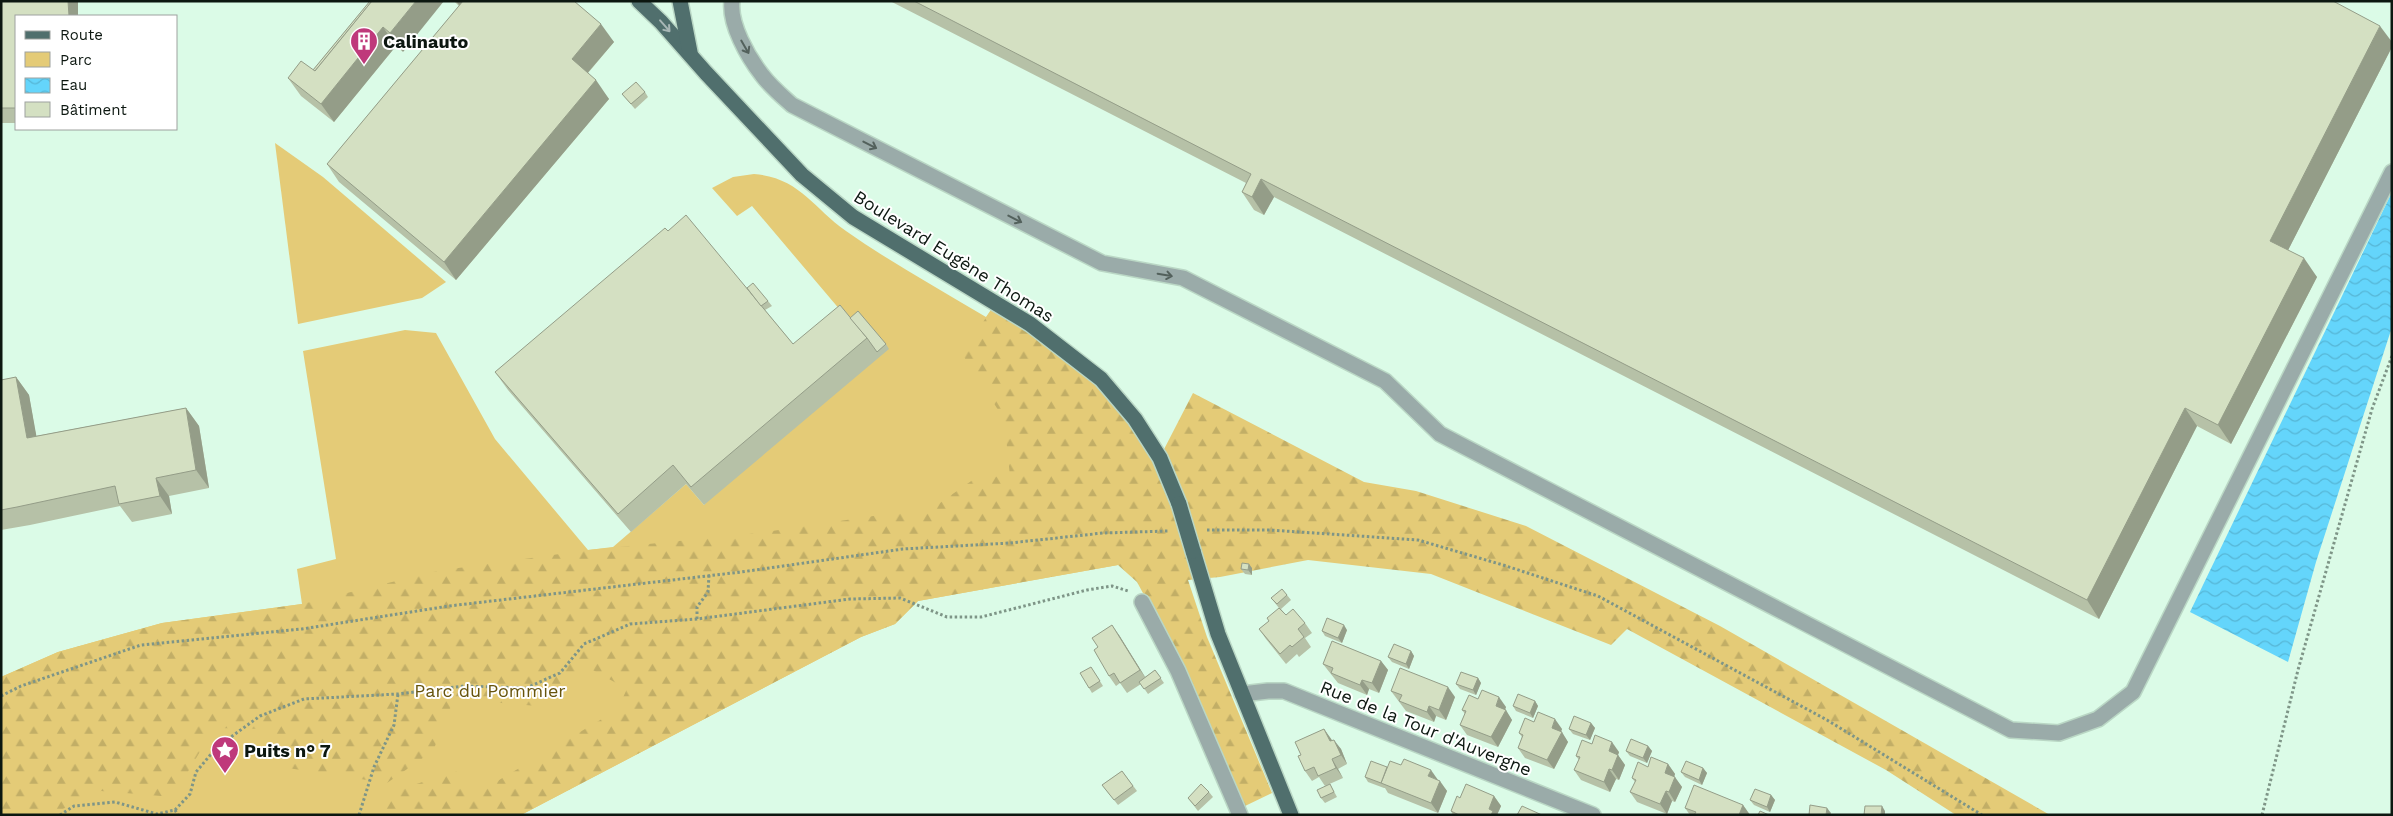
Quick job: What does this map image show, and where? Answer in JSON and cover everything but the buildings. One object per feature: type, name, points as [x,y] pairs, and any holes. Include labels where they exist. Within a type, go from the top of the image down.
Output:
[{"type":"main road","name":"Boulevard Eugène Thomas","points":[[640,1],[690,52],[706,73],[802,175],[853,217],[1030,324],[1101,379],[1135,419],[1160,458],[1179,504],[1218,634],[1242,694]]},
{"type":"main road","name":"Boulevard Eugène Thomas","points":[[680,1],[690,52]]},
{"type":"main road","points":[[1242,694],[1291,815]]},
{"type":"street","points":[[732,1],[731,8],[741,42],[762,76],[792,105],[1102,263],[1183,278],[1385,381],[1440,434],[2011,730],[2059,733],[2098,719],[2133,692],[2392,172]]},
{"type":"street","points":[[1142,602],[1178,671],[1240,815]]},
{"type":"street","name":"Rue de la Tour d'Auvergne","points":[[1242,694],[1284,691],[1593,815]]},
{"type":"path","points":[[2262,815],[2298,670],[2372,409],[2392,356]]},
{"type":"path","points":[[1,696],[21,686],[141,645],[302,629],[449,606],[709,576],[903,549],[1010,544],[1103,534],[1178,530]]},
{"type":"path","points":[[1205,530],[1270,530],[1418,540],[1598,596],[1827,720],[1982,815]]},
{"type":"path","points":[[697,619],[697,607],[708,592],[709,576]]},
{"type":"path","points":[[60,815],[74,806],[114,802],[157,814],[175,810],[190,794],[196,772],[217,747],[260,716],[304,699],[398,694],[464,686],[526,688],[560,673],[584,644],[630,624],[697,619],[850,599],[900,598],[946,617],[981,617],[1088,590],[1112,586]]},
{"type":"path","points":[[359,815],[374,767],[394,725],[398,694]]},
{"type":"path","points":[[175,810],[178,815]]},
{"type":"green space","points":[[275,143],[323,177],[446,282],[422,298],[298,324]]},
{"type":"green space","name":"Parc du Pommier","points":[[754,174],[783,181],[794,187],[846,231],[986,317],[995,304],[1118,565],[918,601],[895,624],[861,637],[521,815],[1,815],[1,677],[58,652],[162,623],[302,604],[297,569],[336,559],[303,351],[405,330],[436,333],[495,439],[588,550],[613,547],[686,484],[704,505],[852,324],[752,206],[737,216],[712,188],[733,177]]},
{"type":"green space","name":"Parc du Pommier","points":[[995,304],[1101,379],[1160,457],[1193,393],[1364,482],[1416,491],[1526,526],[1720,626],[2050,815],[1956,815],[1886,770],[1627,629],[1611,645],[1431,574],[1308,560],[1220,577],[1188,580],[1207,637],[1272,793],[1245,806],[1184,669],[1137,582],[1118,565],[918,601],[895,624],[861,637],[521,815],[378,815],[383,795],[456,771],[474,795],[617,710],[627,689],[589,668],[537,706],[454,699],[433,751],[387,783],[281,767],[272,729],[214,728],[173,797],[101,791],[50,815],[1,815],[1,677],[58,652],[162,623],[302,604],[437,571],[588,550],[759,533],[934,507],[977,477],[1010,476],[1004,419],[962,354]]},
{"type":"water","points":[[2392,192],[2392,327],[2316,562],[2288,662],[2190,612]]},
{"type":"place","name":"Calinauto","points":[[364,65]]},
{"type":"place","name":"Puits n° 7","points":[[225,774]]}]
